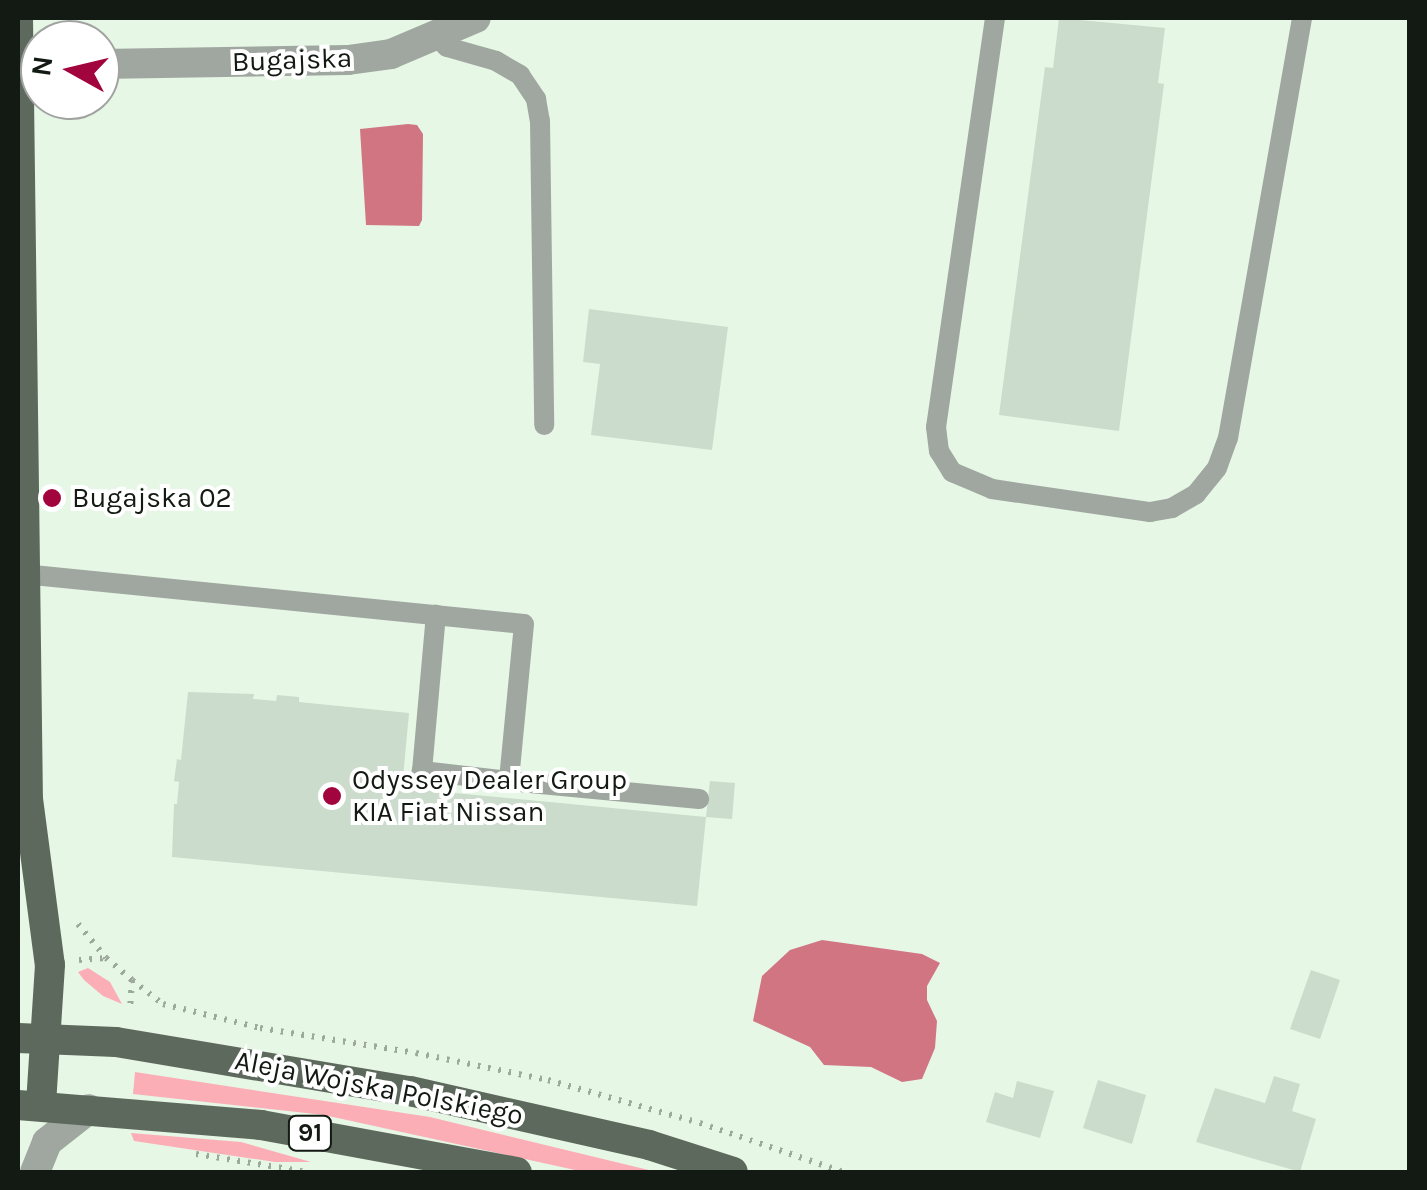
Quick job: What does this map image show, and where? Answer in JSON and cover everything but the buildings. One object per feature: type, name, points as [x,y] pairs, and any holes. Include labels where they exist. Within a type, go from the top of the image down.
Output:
[{"type":"main road","points":[[18,18],[28,799],[50,964],[31,1038],[29,1106]]},
{"type":"main road","points":[[18,834],[28,799]]},
{"type":"main road","points":[[18,880],[28,799]]},
{"type":"main road","name":"Aleja Wojska Polskiego","points":[[31,1038],[116,1042],[410,1090],[650,1145],[733,1172]]},
{"type":"main road","name":"Aleja Wojska Polskiego","points":[[29,1106],[261,1125],[517,1172]]},
{"type":"street","name":"Bugajska","points":[[120,64],[348,60],[391,54],[476,18]]},
{"type":"street","points":[[35,1172],[47,1142],[89,1109]]},
{"type":"lane","points":[[994,18],[936,428],[939,452],[952,472],[992,489],[1150,512],[1172,508],[1196,494],[1216,468],[1228,438],[1302,18]]},
{"type":"lane","points":[[438,37],[448,47],[496,60],[520,75],[536,98],[540,121],[544,426]]},
{"type":"lane","points":[[23,574],[524,624],[510,781]]},
{"type":"lane","points":[[436,615],[422,772],[699,799]]},
{"type":"path","points":[[74,961],[106,958],[132,980],[130,1007]]},
{"type":"path","points":[[177,1151],[307,1172]]},
{"type":"shaded area","points":[[417,125],[423,134],[422,220],[419,226],[366,225],[360,129]]},
{"type":"shaded area","points":[[822,940],[922,954],[940,963],[927,986],[927,1000],[937,1021],[935,1048],[922,1079],[902,1082],[871,1067],[824,1065],[810,1047],[753,1021],[762,976],[790,950]]},
{"type":"shaded area","points":[[88,968],[110,982],[122,1004],[103,996],[84,980],[78,972]]},
{"type":"shaded area","points":[[135,1072],[430,1117],[657,1172],[584,1172],[324,1115],[133,1094]]},
{"type":"shaded area","points":[[131,1133],[241,1142],[311,1162],[275,1162],[134,1141]]},
{"type":"place","name":"Bugajska 02","points":[[52,498]]},
{"type":"place","name":"Odyssey Dealer Group KIA Fiat Nissan","points":[[332,796]]}]
